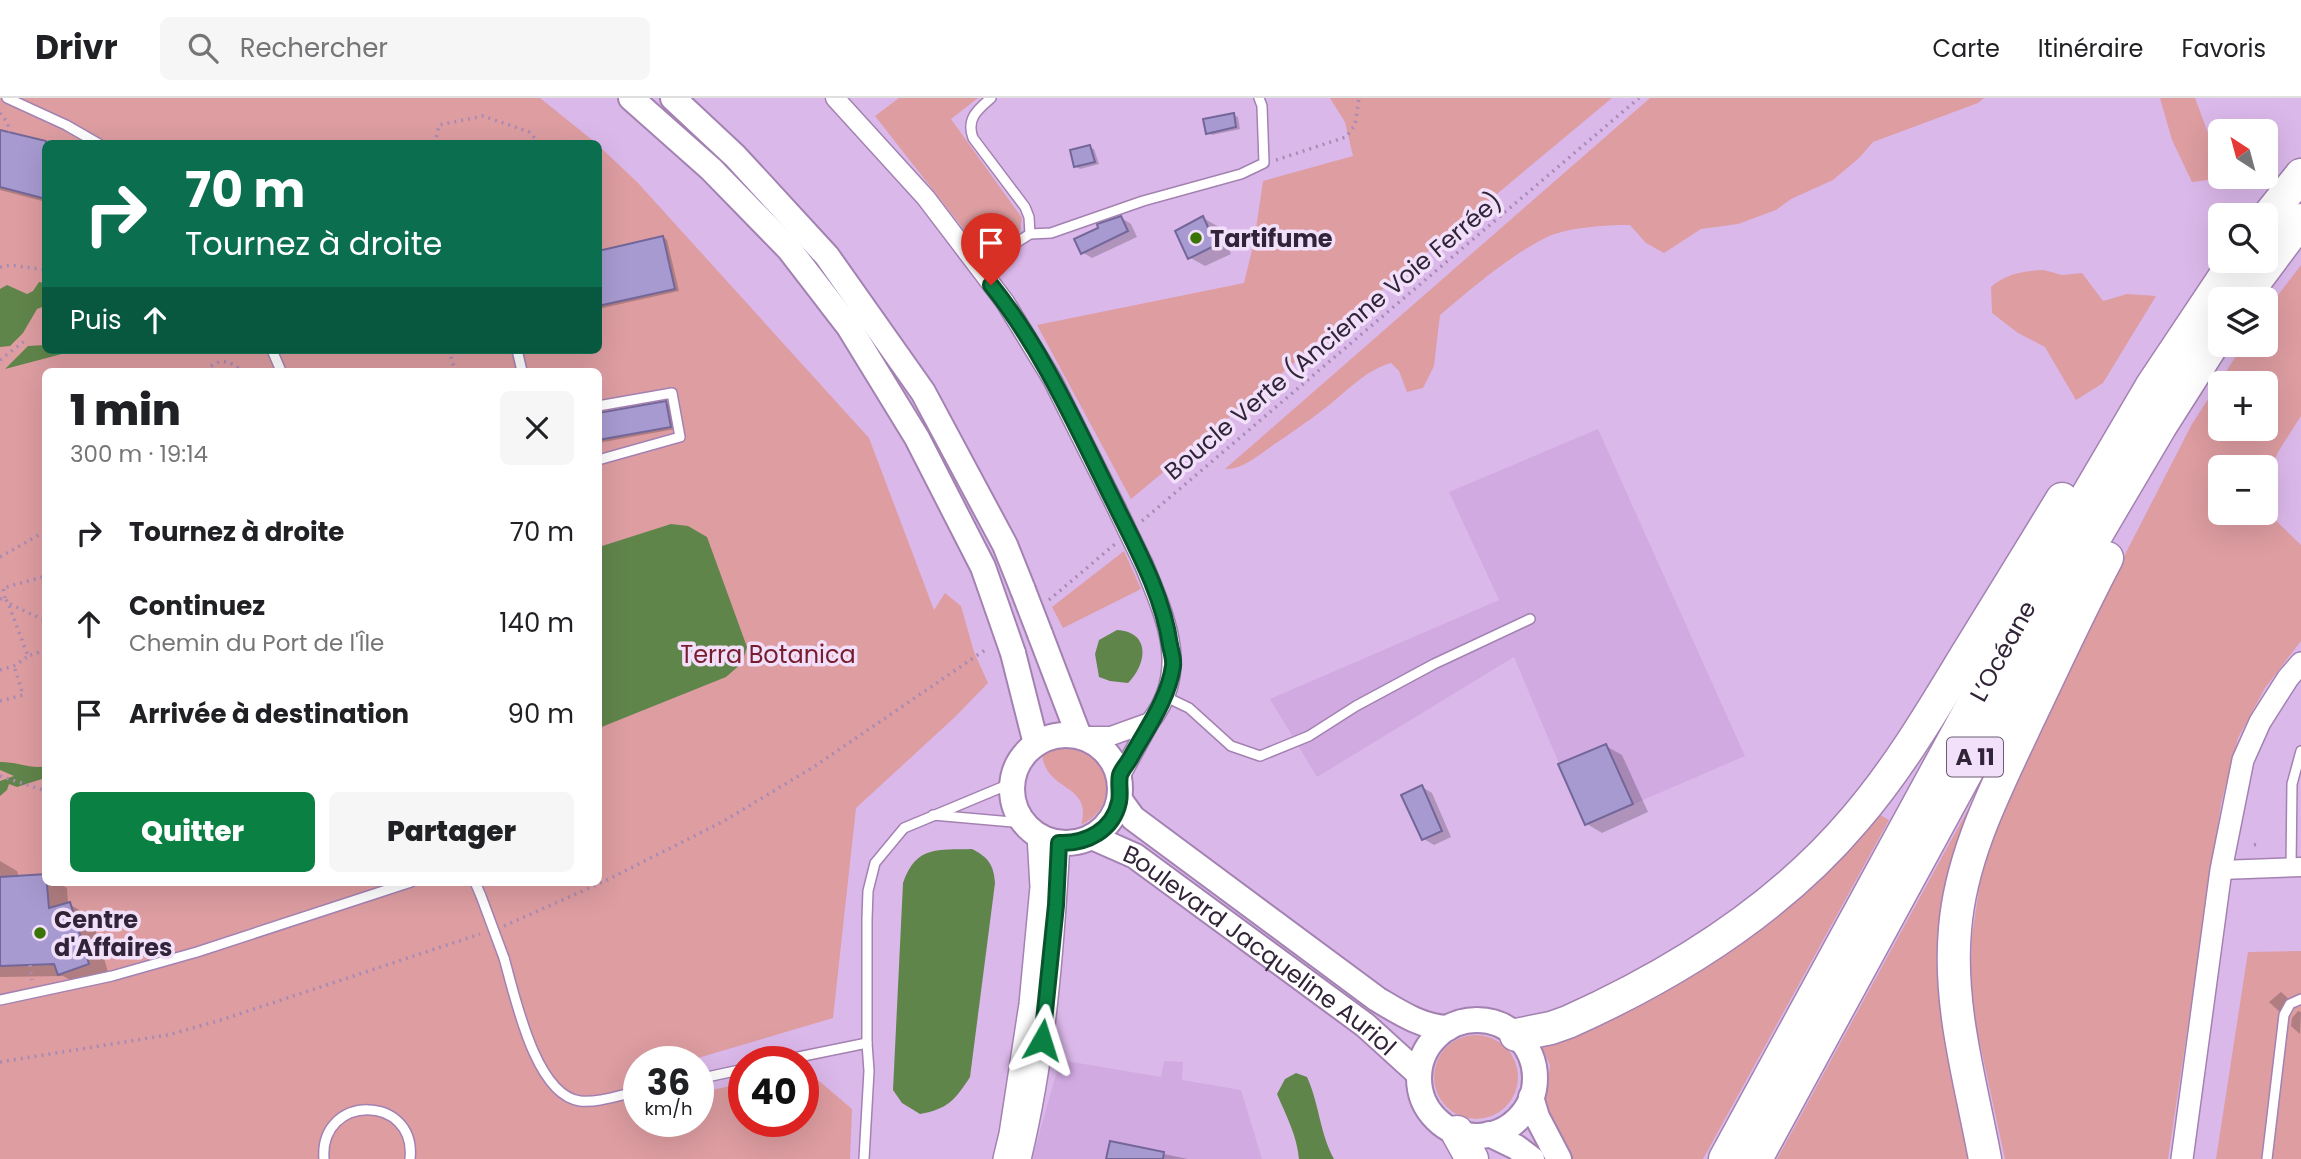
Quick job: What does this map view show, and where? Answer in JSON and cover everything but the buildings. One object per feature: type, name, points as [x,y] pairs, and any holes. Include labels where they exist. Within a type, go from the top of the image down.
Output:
[{"type":"highway","points":[[2278,204],[2301,175]]},
{"type":"highway","points":[[2251,287],[2301,220]]},
{"type":"highway","name":"L’Océane","points":[[1725,1159],[2035,589],[2151,387],[2227,273]]},
{"type":"highway","name":"L’Océane","points":[[1756,1159],[2088,549],[2208,350]]},
{"type":"highway","points":[[1985,1159],[1959,1026],[1954,961],[1955,930],[1966,866],[2002,775],[2092,587],[2187,412],[2202,359]]},
{"type":"highway","points":[[1516,1035],[1568,1022],[1665,972],[1734,929],[1823,854],[1882,787],[1909,748],[2113,417],[2151,387]]},
{"type":"main road","points":[[631,98],[711,169],[789,249],[849,327],[917,438],[983,567],[997,607],[1001,651],[1036,744]]},
{"type":"main road","points":[[673,98],[735,156],[827,256],[923,392],[1005,545],[1079,736]]},
{"type":"main road","points":[[1057,735],[1079,736],[1105,751],[1114,763],[1120,788],[1112,820],[1092,837],[1076,842],[1040,834],[1014,804],[1012,783],[1021,758],[1036,744],[1057,735]]},
{"type":"main road","name":"Boulevard Jacqueline Auriol","points":[[1120,788],[1133,818],[1377,999],[1428,1025],[1448,1028]]},
{"type":"main road","name":"Boulevard Jacqueline Auriol","points":[[1092,837],[1135,856],[1365,1025],[1419,1074]]},
{"type":"main road","points":[[1473,1142],[1514,1122],[1528,1105],[1535,1080],[1527,1048],[1516,1035],[1502,1026],[1471,1020],[1448,1028],[1429,1044],[1422,1058],[1419,1074],[1423,1098],[1431,1113],[1442,1124],[1473,1142],[1516,1147],[1531,1159]]},
{"type":"main road","points":[[1531,1097],[1537,1117],[1559,1159]]},
{"type":"street","points":[[835,98],[926,198],[1005,302],[1052,379],[1144,565],[1167,623],[1173,664],[1159,710],[1150,722],[1120,788]]},
{"type":"street","points":[[2182,1159],[2221,870],[2243,760],[2260,722],[2288,678],[2301,663]]},
{"type":"street","points":[[1079,736],[1111,736],[1150,722]]},
{"type":"street","points":[[1004,1159],[1031,991],[1041,887],[1040,834]]},
{"type":"street","points":[[1020,1159],[1039,1067],[1056,905],[1040,834]]},
{"type":"street","points":[[2221,870],[2296,867]]},
{"type":"lane","points":[[7,98],[92,140]]},
{"type":"lane","points":[[991,98],[973,114],[970,131],[1025,207],[1029,217],[1030,234]]},
{"type":"lane","points":[[978,267],[1030,234],[1051,233],[1143,201],[1241,174],[1264,163],[1262,106],[1259,98]]},
{"type":"lane","points":[[602,405],[673,393],[680,437],[602,459]]},
{"type":"lane","points":[[1164,696],[1189,708],[1231,746],[1260,756],[1309,736],[1356,706],[1530,619]]},
{"type":"lane","points":[[2296,867],[2292,784],[2301,751]]},
{"type":"lane","points":[[864,1159],[869,1071],[868,891],[875,863],[904,828],[1012,783]]},
{"type":"lane","points":[[932,815],[1040,834]]},
{"type":"lane","points":[[0,1000],[149,966],[399,886]]},
{"type":"lane","points":[[477,886],[504,958],[528,1042],[544,1073],[556,1090],[567,1097],[590,1101],[623,1094]]},
{"type":"lane","points":[[2267,1159],[2284,1015],[2290,1004],[2301,999]]},
{"type":"lane","points":[[819,1053],[867,1043]]},
{"type":"lane","points":[[324,1159],[324,1143],[333,1125],[348,1113],[367,1109],[386,1113],[401,1126],[410,1143],[410,1159]]},
{"type":"path","points":[[1264,163],[1346,138],[1355,125],[1359,98]]},
{"type":"path","name":"Boucle Verte (Ancienne Voie Ferrée)","points":[[1142,521],[1639,98]]},
{"type":"path","points":[[0,113],[10,132]]},
{"type":"path","points":[[436,140],[439,125],[483,116],[529,132],[536,140]]},
{"type":"path","points":[[0,267],[10,265],[42,269]]},
{"type":"path","points":[[0,360],[27,339]]},
{"type":"path","points":[[209,368],[224,361],[238,368]]},
{"type":"path","points":[[0,557],[42,533]]},
{"type":"path","points":[[1050,600],[1122,538]]},
{"type":"path","points":[[42,577],[3,588],[2,598],[42,619]]},
{"type":"path","points":[[8,603],[28,656]]},
{"type":"path","points":[[0,670],[42,651]]},
{"type":"path","points":[[602,882],[724,821],[1001,651]]},
{"type":"path","points":[[0,701],[23,695],[14,666]]},
{"type":"path","points":[[0,776],[42,790]]},
{"type":"path","points":[[502,927],[594,886]]},
{"type":"path","points":[[0,1062],[167,1035],[490,931]]},
{"type":"shaded area","points":[[39,282],[42,282],[42,307],[37,309],[23,333],[10,346],[0,347],[0,289],[7,285],[27,294],[33,291]]},
{"type":"shaded area","points":[[42,345],[42,354],[62,354],[5,369],[28,346]]},
{"type":"shaded area","points":[[1598,429],[1745,756],[1585,825],[1514,657],[1317,777],[1270,699],[1499,600],[1449,492]]},
{"type":"shaded area","points":[[671,524],[688,526],[707,537],[747,647],[742,663],[726,677],[602,727],[602,546]]},
{"type":"shaded area","points":[[1117,630],[1136,636],[1142,650],[1139,667],[1128,683],[1099,677],[1095,654],[1099,640]]},
{"type":"shaded area","points":[[0,762],[42,766],[42,779],[17,787],[9,784],[0,796],[0,781],[14,776],[0,770]]},
{"type":"shaded area","points":[[972,849],[989,862],[995,883],[970,1077],[950,1102],[920,1114],[902,1103],[893,1090],[903,883],[914,862],[930,852]]},
{"type":"shaded area","points":[[1060,1060],[1161,1077],[1164,1061],[1183,1062],[1182,1080],[1241,1090],[1262,1159],[1032,1159]]},
{"type":"shaded area","points":[[1296,1073],[1307,1077],[1334,1159],[1299,1159],[1294,1134],[1277,1094],[1285,1079]]},
{"type":"green space","name":"Terra Botanica","points":[[0,98],[540,98],[592,140],[42,140],[42,354],[602,354],[602,149],[638,183],[869,438],[934,610],[945,593],[961,606],[974,652],[988,683],[856,808],[833,1018],[738,1046],[728,1046],[728,1049],[714,1053],[714,1046],[623,1046],[623,1137],[714,1137],[714,1090],[728,1086],[728,1137],[819,1137],[819,1081],[852,1109],[850,1159],[0,1159]]},
{"type":"green space","points":[[899,98],[978,98],[951,119],[1022,218],[1020,232],[984,255],[875,116]]},
{"type":"green space","points":[[1330,98],[1612,98],[1131,499],[1037,325],[1244,283],[1254,242],[1263,181],[1353,156],[1345,122]]},
{"type":"green space","points":[[1650,98],[1984,98],[1978,103],[1873,142],[1833,180],[1791,199],[1776,210],[1738,224],[1701,229],[1664,253],[1646,243],[1630,225],[1575,229],[1545,238],[1504,264],[1440,315],[1434,366],[1423,388],[1407,392],[1399,371],[1391,363],[1382,366],[1365,375],[1321,412],[1254,459],[1225,469]]},
{"type":"green space","points":[[2160,98],[2195,98],[2208,133],[2208,180],[2192,182],[2172,140]]},
{"type":"green space","points":[[2301,265],[2301,416],[2277,455],[2208,455],[2208,525],[2278,525],[2278,523],[2301,545],[2301,641],[2265,688],[2238,738],[2221,804],[2168,1159],[2005,1159],[1970,998],[1972,936],[1982,869],[2000,814],[2077,648],[2192,424],[2208,399],[2208,441],[2278,441],[2278,371],[2226,371],[2235,357],[2278,357],[2278,295]]},
{"type":"green space","points":[[2044,270],[2062,275],[2082,273],[2103,301],[2127,294],[2156,296],[2103,383],[2076,400],[2045,347],[2018,333],[1992,313],[1991,287],[2016,274]]},
{"type":"green space","points":[[1124,551],[1141,589],[1063,628],[1052,607]]},
{"type":"green space","points":[[2013,727],[1956,871],[1977,1159],[1777,1159]]},
{"type":"green space","points":[[1073,747],[1097,761],[1107,783],[1102,807],[1081,825],[1081,802],[1052,776],[1042,755],[1057,748]]},
{"type":"green space","points":[[1873,811],[1889,820],[1703,1159],[1571,1159],[1544,1114],[1550,1065],[1539,1041],[1567,1032]]},
{"type":"green space","points":[[2301,951],[2301,1159],[2216,1159],[2248,952]]},
{"type":"green space","points":[[1476,1035],[1492,1038],[1506,1047],[1515,1061],[1518,1077],[1515,1093],[1506,1107],[1492,1116],[1476,1119],[1460,1116],[1446,1107],[1437,1093],[1434,1077],[1437,1061],[1446,1047],[1460,1038]]},
{"type":"place","name":"Tartifume","points":[[1196,238]]},
{"type":"place","name":"Centre d'Affaires","points":[[40,933]]},
{"type":"route","points":[[991,285],[1005,302],[1052,379],[1144,565],[1167,623],[1173,664],[1159,710],[1119,777],[1120,800],[1112,820],[1092,837],[1059,843],[1056,905],[1042,1040]]}]
